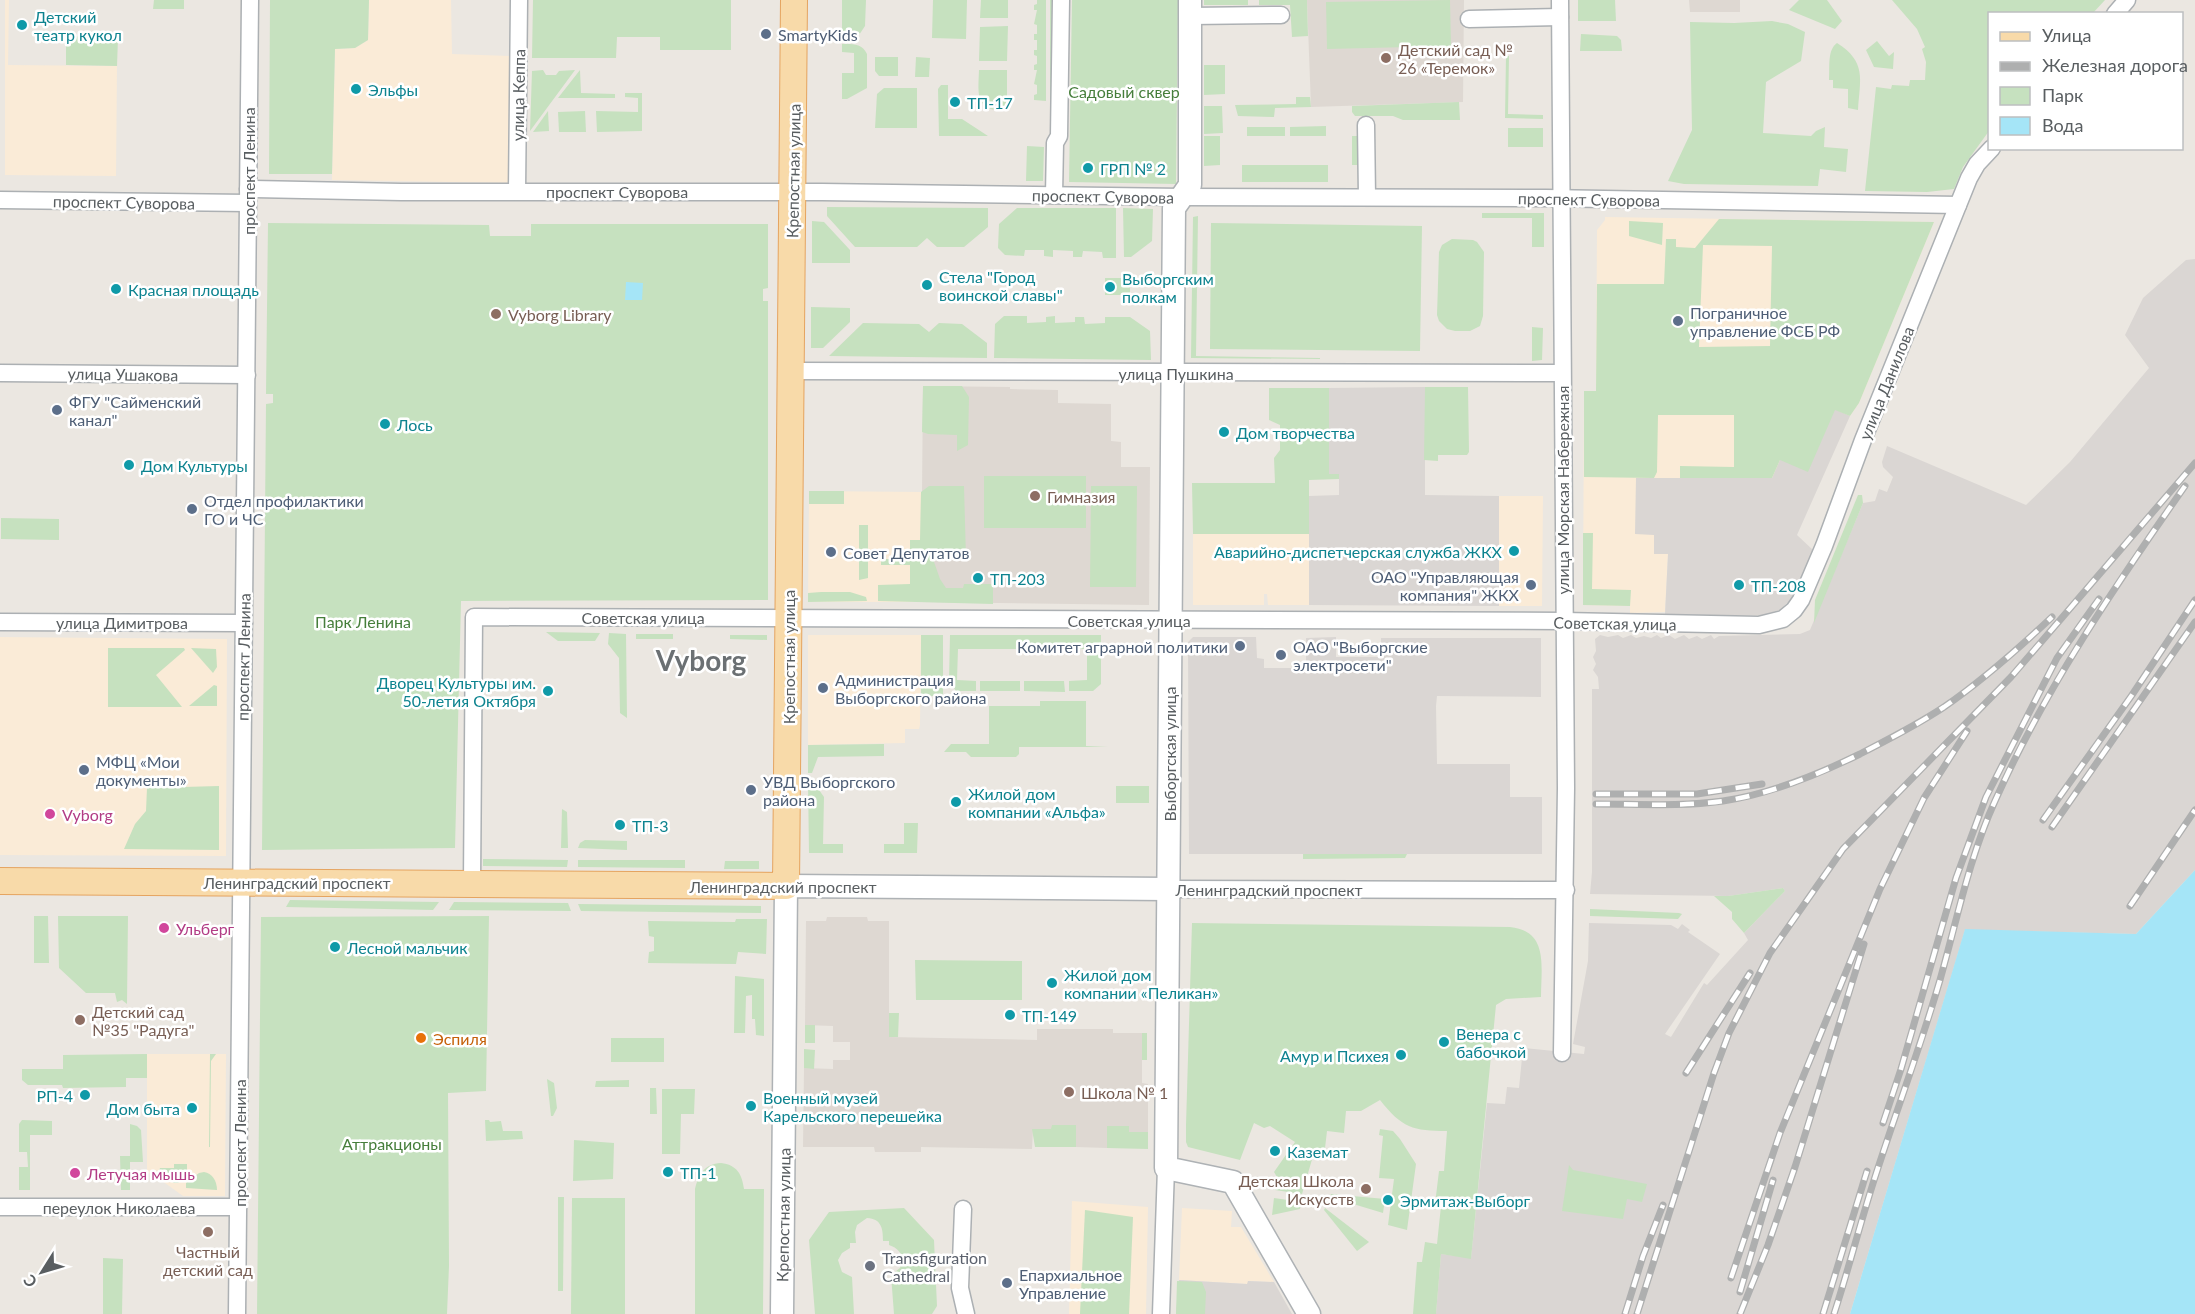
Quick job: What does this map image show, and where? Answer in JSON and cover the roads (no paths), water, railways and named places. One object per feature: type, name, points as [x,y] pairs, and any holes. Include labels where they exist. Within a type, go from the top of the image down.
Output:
[{"type":"main road","name":"Крепостная улица","points":[[786,886],[794,0]]},
{"type":"main road","name":"Ленинградский проспект","points":[[0,881],[786,886]]},
{"type":"street","name":"проспект Ленина","points":[[237,1314],[250,0]]},
{"type":"street","name":"улица Кеппа","points":[[517,191],[519,0]]},
{"type":"street","points":[[1054,195],[1055,143],[1059,135],[1061,0]]},
{"type":"street","name":"улица Морская Набережная","points":[[1560,0],[1566,891],[1562,1053]]},
{"type":"street","points":[[2117,12],[2127,0]]},
{"type":"street","points":[[1190,8],[1281,15]]},
{"type":"street","name":"Выборгская улица","points":[[1161,1314],[1166,1168],[1174,208],[1190,185],[1190,8]]},
{"type":"street","points":[[1469,19],[1560,17]]},
{"type":"street","points":[[1366,125],[1366,197]]},
{"type":"street","name":"улица Данилова","points":[[1783,618],[1794,610],[1814,572],[1863,440],[1969,178],[1977,164],[1990,150]]},
{"type":"street","name":"проспект Суворова","points":[[0,200],[517,191],[1561,198],[1958,205]]},
{"type":"street","name":"улица Пушкина","points":[[790,371],[1562,373]]},
{"type":"street","name":"улица Ушакова","points":[[0,372],[247,375]]},
{"type":"street","name":"Советская улица","points":[[472,884],[474,617],[1564,621],[1759,625],[1783,618]]},
{"type":"street","name":"улица Димитрова","points":[[0,622],[244,623]]},
{"type":"street","name":"Ленинградский проспект","points":[[786,886],[1566,891]]},
{"type":"street","name":"Крепостная улица","points":[[782,1314],[786,886]]},
{"type":"street","points":[[1166,1168],[1233,1182],[1309,1314]]},
{"type":"street","name":"переулок Николаева","points":[[0,1208],[238,1207]]},
{"type":"street","points":[[963,1209],[960,1288],[966,1314]]},
{"type":"water","points":[[626,282],[643,283],[642,300],[625,300]]},
{"type":"water","points":[[2195,870],[2195,1314],[1850,1314],[1965,929],[2136,934]]},
{"type":"railway","points":[[1637,1314],[1714,1073],[1729,1033],[1770,953],[1843,849],[2011,677],[2195,463]]},
{"type":"railway","points":[[1834,1314],[1876,1174],[1933,1004],[1971,867],[1995,801],[2036,719],[2082,639],[2185,486]]},
{"type":"railway","points":[[1883,1123],[1901,1069],[1956,878],[1986,797],[2057,658],[2099,599]]},
{"type":"railway","points":[[2043,820],[2132,695],[2195,600]]},
{"type":"railway","points":[[1596,804],[1675,805],[1723,801],[1759,794],[1810,776],[1882,743],[1944,707],[2000,664],[2052,617]]},
{"type":"railway","points":[[2052,827],[2195,622]]},
{"type":"railway","points":[[1731,1278],[1780,1133],[1880,889],[1924,798],[1967,731]]},
{"type":"railway","points":[[1596,794],[1697,794],[1762,784]]},
{"type":"railway","points":[[2130,906],[2195,810]]},
{"type":"railway","points":[[1740,1314],[1768,1245],[1795,1167],[1864,944]]},
{"type":"railway","points":[[1686,1073],[1750,973]]},
{"type":"railway","points":[[1823,1314],[1867,1171]]},
{"type":"railway","points":[[1740,1292],[1773,1180]]},
{"type":"railway","points":[[1625,1314],[1643,1256],[1663,1205]]},
{"type":"place","name":"Детский театр кукол","points":[[22,25]]},
{"type":"place","name":"SmartyKids","points":[[766,34]]},
{"type":"place","name":"Детский сад № 26 «Теремок»","points":[[1386,58]]},
{"type":"place","name":"Эльфы","points":[[356,89]]},
{"type":"place","name":"ТП-17","points":[[955,102]]},
{"type":"place","name":"ГРП № 2","points":[[1088,168]]},
{"type":"place","name":"Стела \"Город воинской славы\"","points":[[927,285]]},
{"type":"place","name":"Выборгским полкам","points":[[1110,287]]},
{"type":"place","name":"Красная площадь","points":[[116,289]]},
{"type":"place","name":"Vyborg Library","points":[[496,314]]},
{"type":"place","name":"Пограничное управление ФСБ РФ","points":[[1678,321]]},
{"type":"place","name":"ФГУ \"Сайменский канал\"","points":[[57,410]]},
{"type":"place","name":"Лось","points":[[385,424]]},
{"type":"place","name":"Дом творчества","points":[[1224,432]]},
{"type":"place","name":"Дом Культуры","points":[[129,465]]},
{"type":"place","name":"Гимназия","points":[[1035,496]]},
{"type":"place","name":"Отдел профилактики ГО и ЧС","points":[[192,509]]},
{"type":"place","name":"Аварийно-диспетчерская служба ЖКХ","points":[[1514,551]]},
{"type":"place","name":"Совет Депутатов","points":[[831,552]]},
{"type":"place","name":"ТП-203","points":[[978,578]]},
{"type":"place","name":"ОАО \"Управляющая компания\" ЖКХ","points":[[1531,585]]},
{"type":"place","name":"ТП-208","points":[[1739,585]]},
{"type":"place","name":"Комитет аграрной политики","points":[[1240,646]]},
{"type":"place","name":"ОАО \"Выборгские электросети\"","points":[[1281,655]]},
{"type":"place","name":"Администрация Выборгского района","points":[[823,688]]},
{"type":"place","name":"Дворец Культуры им. 50-летия Октября","points":[[548,691]]},
{"type":"place","name":"МФЦ «Мои документы»","points":[[84,770]]},
{"type":"place","name":"УВД Выборгского района","points":[[751,790]]},
{"type":"place","name":"Жилой дом компании «Альфа»","points":[[956,802]]},
{"type":"place","name":"Vyborg","points":[[50,814]]},
{"type":"place","name":"ТП-3","points":[[620,825]]},
{"type":"place","name":"Ульберг","points":[[164,928]]},
{"type":"place","name":"Лесной мальчик","points":[[335,947]]},
{"type":"place","name":"Жилой дом компании «Пеликан»","points":[[1052,983]]},
{"type":"place","name":"ТП-149","points":[[1010,1015]]},
{"type":"place","name":"Детский сад №35 \"Радуга\"","points":[[80,1020]]},
{"type":"place","name":"Эспиля","points":[[421,1038]]},
{"type":"place","name":"Венера с бабочкой","points":[[1444,1042]]},
{"type":"place","name":"Амур и Психея","points":[[1401,1055]]},
{"type":"place","name":"Школа № 1","points":[[1069,1092]]},
{"type":"place","name":"РП-4","points":[[85,1095]]},
{"type":"place","name":"Военный музей Карельского перешейка","points":[[751,1106]]},
{"type":"place","name":"Дом быта","points":[[192,1108]]},
{"type":"place","name":"Каземат","points":[[1275,1151]]},
{"type":"place","name":"ТП-1","points":[[668,1172]]},
{"type":"place","name":"Летучая мышь","points":[[75,1173]]},
{"type":"place","name":"Детская Школа Искусств","points":[[1366,1189]]},
{"type":"place","name":"Эрмитаж-Выборг","points":[[1388,1200]]},
{"type":"place","name":"Частный детский сад","points":[[208,1232]]},
{"type":"place","name":"Transfiguration Cathedral","points":[[870,1266]]},
{"type":"place","name":"Епархиальное Управление","points":[[1007,1283]]},
{"type":"district","name":"Vyborg","points":[[701,660]]},
{"type":"park label","name":"Садовый сквер","points":[[1124,91]]},
{"type":"park label","name":"Парк Ленина","points":[[363,621]]},
{"type":"park label","name":"Аттракционы","points":[[392,1143]]}]
